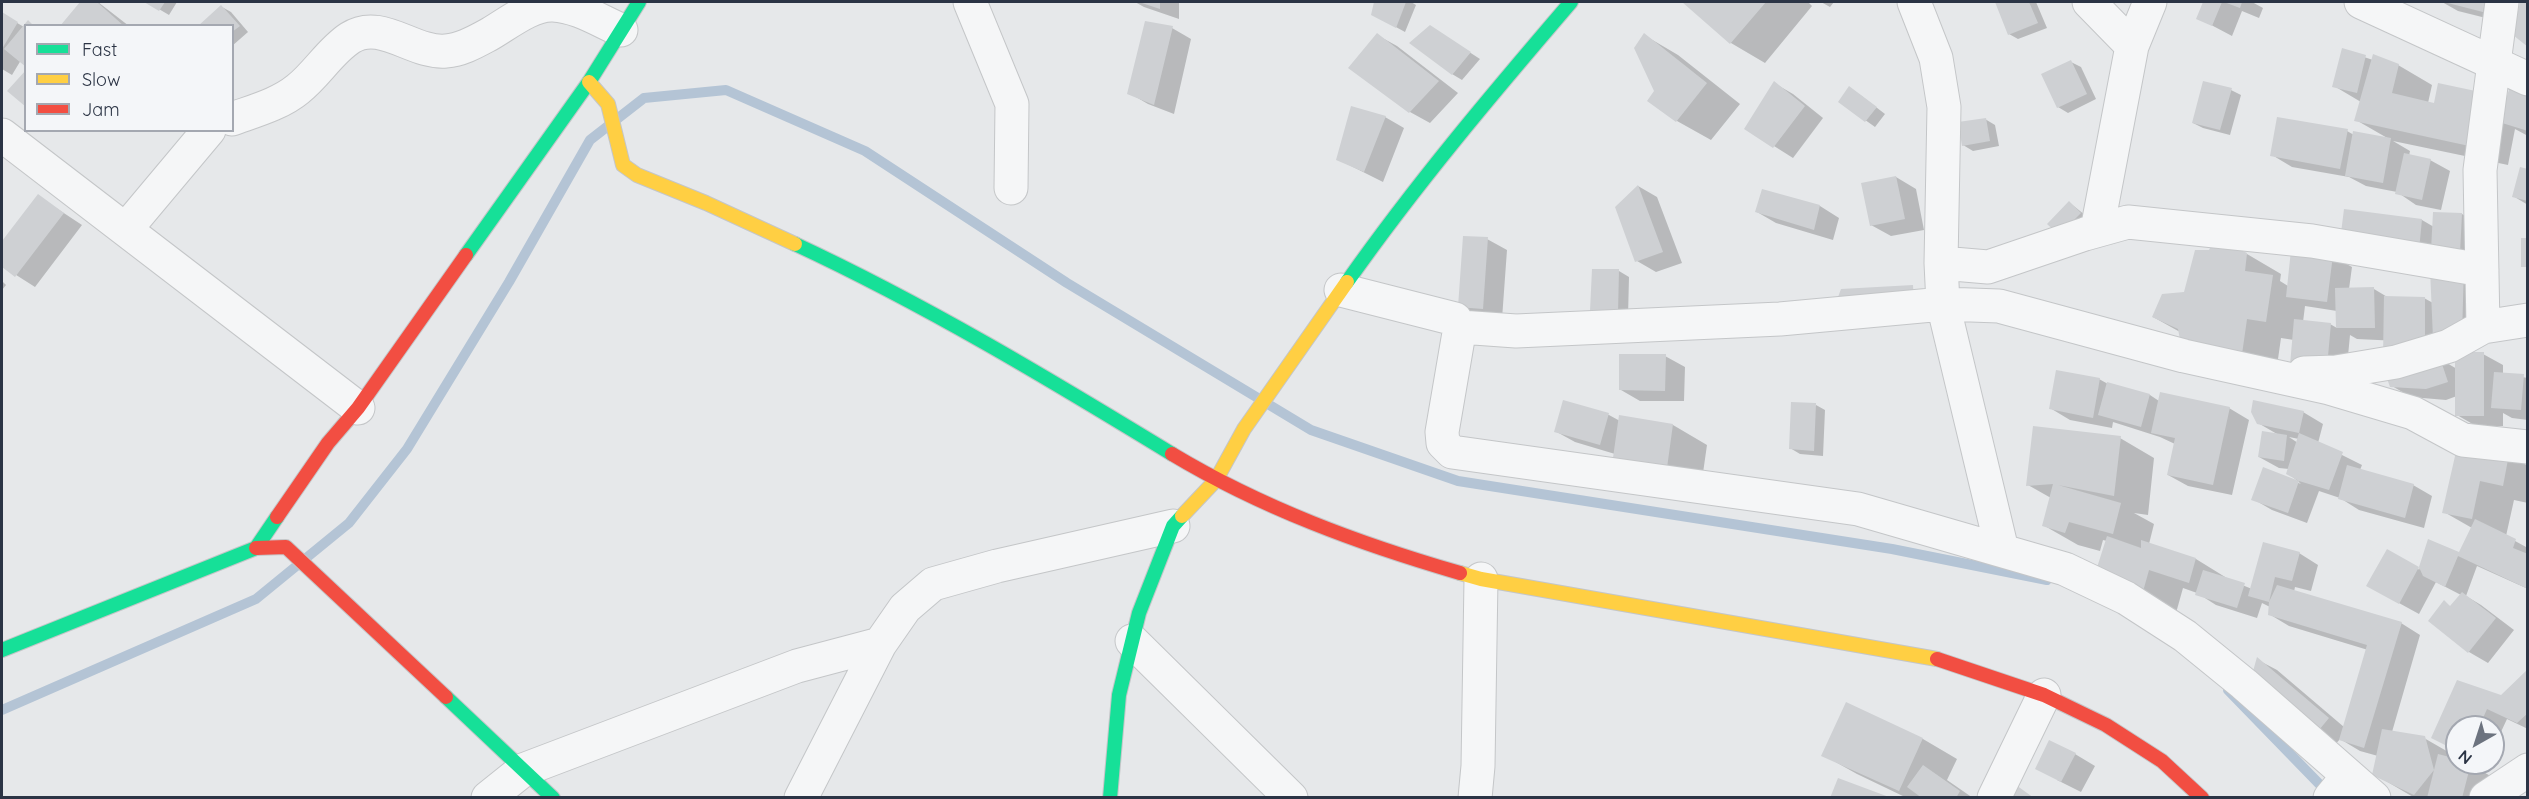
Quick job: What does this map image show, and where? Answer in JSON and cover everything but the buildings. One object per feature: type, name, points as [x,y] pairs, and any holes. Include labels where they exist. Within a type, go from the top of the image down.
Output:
[{"type":"street","points":[[256,548],[328,443],[358,408],[589,82],[639,2]]},
{"type":"street","points":[[973,2],[1012,104],[1011,188]]},
{"type":"street","points":[[1110,798],[1119,695],[1139,613],[1173,526],[1216,480],[1244,429],[1384,230],[1489,97],[1571,2]]},
{"type":"street","points":[[1914,2],[1936,58],[1944,107],[1941,263],[1943,304],[2002,550]]},
{"type":"street","points":[[2089,2],[2133,46]]},
{"type":"street","points":[[2097,231],[2133,46],[2150,2]]},
{"type":"street","points":[[2361,2],[2528,79]]},
{"type":"street","points":[[2483,327],[2480,170],[2502,2]]},
{"type":"street","points":[[234,118],[281,100],[298,89],[351,38],[367,32],[377,31],[416,47],[445,52],[468,46],[531,11],[551,5],[570,8],[621,30]]},
{"type":"street","points":[[589,82],[608,104],[623,165],[638,175],[706,203],[855,272],[1002,351],[1216,480],[1295,518],[1398,555],[1481,579],[1942,660],[2044,695],[2106,725],[2162,761],[2202,798]]},
{"type":"street","points":[[126,229],[207,132]]},
{"type":"street","points":[[2,135],[358,408]]},
{"type":"street","points":[[1941,263],[1988,267],[2128,222],[2300,239],[2482,270]]},
{"type":"street","points":[[1341,290],[1455,319],[1460,327],[1442,432],[1443,443],[1452,452],[1858,509],[2065,569],[2126,598],[2185,636],[2244,684],[2339,787],[2374,798]]},
{"type":"street","points":[[1460,327],[1516,331],[1780,319],[1943,304],[1999,306],[2184,356],[2330,388],[2413,413],[2463,440],[2528,447]]},
{"type":"street","points":[[2268,375],[2336,372],[2396,362],[2449,346],[2483,327],[2528,320]]},
{"type":"street","points":[[801,798],[880,644],[905,608],[933,584],[996,566],[1173,526]]},
{"type":"street","points":[[2,650],[256,548],[285,547],[553,798]]},
{"type":"street","points":[[1475,798],[1478,766],[1481,579]]},
{"type":"street","points":[[1132,642],[1291,798]]},
{"type":"street","points":[[488,798],[523,770],[797,666],[880,644]]},
{"type":"street","points":[[1994,798],[2044,695]]},
{"type":"street","points":[[2486,798],[2528,770]]},
{"type":"waterway","points":[[2,710],[256,599],[349,523],[407,449],[509,282],[590,140],[644,98],[726,90],[865,151],[1067,283],[1311,430],[1458,481],[1892,549],[2047,580]]},
{"type":"waterway","points":[[2228,690],[2328,793]]},
{"type":"traffic: fast","points":[[466,255],[589,82],[639,2]]},
{"type":"traffic: fast","points":[[1347,282],[1428,174],[1571,2]]},
{"type":"traffic: fast","points":[[795,244],[939,317],[1172,454]]},
{"type":"traffic: fast","points":[[1110,798],[1119,695],[1139,613],[1173,526],[1182,516]]},
{"type":"traffic: fast","points":[[2,650],[256,548],[277,517]]},
{"type":"traffic: fast","points":[[446,697],[553,798]]},
{"type":"traffic: slow","points":[[589,82],[608,104],[623,165],[637,175],[706,203],[795,244]]},
{"type":"traffic: slow","points":[[1182,516],[1216,480],[1244,429],[1347,282]]},
{"type":"traffic: slow","points":[[1460,573],[1481,579],[1937,659]]},
{"type":"traffic: jam","points":[[277,517],[328,443],[358,408],[466,255]]},
{"type":"traffic: jam","points":[[1172,454],[1241,491],[1312,523],[1385,550],[1460,573]]},
{"type":"traffic: jam","points":[[256,548],[286,547],[446,697]]},
{"type":"traffic: jam","points":[[1937,659],[2044,695],[2106,725],[2162,761],[2202,798]]}]
